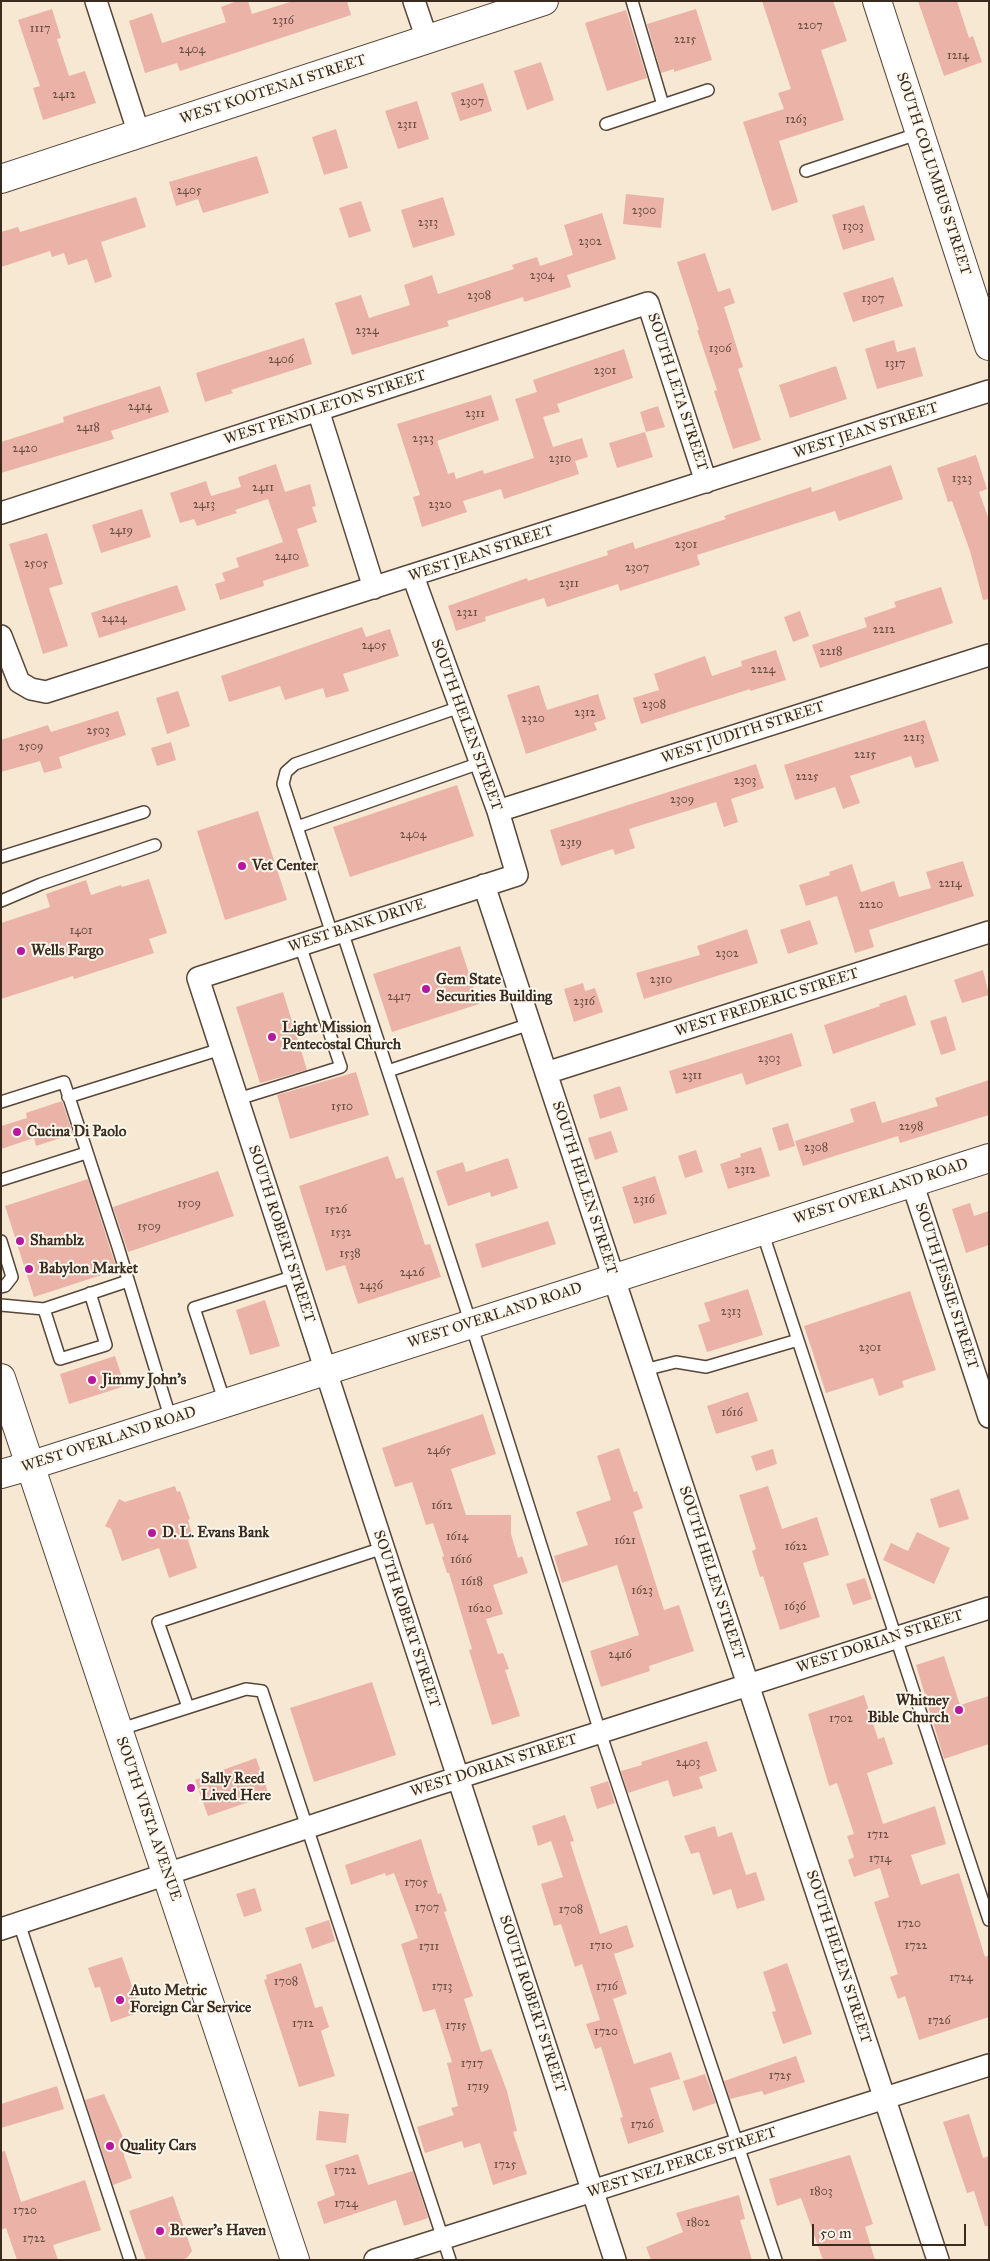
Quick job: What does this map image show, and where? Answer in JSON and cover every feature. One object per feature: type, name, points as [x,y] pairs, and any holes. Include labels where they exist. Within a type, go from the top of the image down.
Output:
[{"type":"main road","name":"WEST KOOTENAI STREET","points":[[1,179],[544,1]]},
{"type":"main road","name":"SOUTH COLUMBUS STREET","points":[[877,1],[989,346]]},
{"type":"main road","name":"WEST OVERLAND ROAD","points":[[1,1474],[989,1158]]},
{"type":"main road","name":"SOUTH VISTA AVENUE","points":[[1,1378],[295,2260]]},
{"type":"street","points":[[96,1],[139,134]]},
{"type":"street","points":[[414,1],[427,40]]},
{"type":"street","name":"WEST PENDLETON STREET","points":[[1,513],[648,303]]},
{"type":"street","name":"SOUTH LETA STREET","points":[[648,303],[706,482]]},
{"type":"street","name":"WEST JEAN STREET","points":[[1,636],[19,682],[31,689],[46,692],[989,391]]},
{"type":"street","points":[[318,410],[374,588]]},
{"type":"street","name":"SOUTH HELEN STREET","points":[[413,576],[498,811],[516,875]]},
{"type":"street","name":"WEST JUDITH STREET","points":[[498,811],[989,655]]},
{"type":"street","name":"WEST BANK DRIVE","points":[[198,978],[516,875]]},
{"type":"street","name":"SOUTH HELEN STREET","points":[[484,885],[938,2260]]},
{"type":"street","name":"WEST FREDERIC STREET","points":[[546,1073],[989,932]]},
{"type":"street","name":"SOUTH ROBERT STREET","points":[[198,978],[615,2260]]},
{"type":"street","name":"SOUTH JESSIE STREET","points":[[912,1182],[989,1418]]},
{"type":"street","name":"WEST DORIAN STREET","points":[[10,1926],[458,1777],[989,1608]]},
{"type":"street","name":"WEST NEZ PERCE STREET","points":[[375,2260],[404,2255],[443,2238],[989,2065]]},
{"type":"lane","points":[[632,1],[663,105]]},
{"type":"lane","points":[[606,124],[708,90]]},
{"type":"lane","points":[[806,171],[920,134]]},
{"type":"lane","points":[[460,707],[294,764],[286,772],[283,784],[297,828],[388,1071],[472,1324],[600,1732],[776,2260]]},
{"type":"lane","points":[[297,828],[480,762]]},
{"type":"lane","points":[[1,857],[144,812]]},
{"type":"lane","points":[[1,901],[41,884],[155,845]]},
{"type":"lane","points":[[238,1099],[340,1067],[300,945]]},
{"type":"lane","points":[[388,1071],[530,1024]]},
{"type":"lane","points":[[68,1097],[221,1049]]},
{"type":"lane","points":[[1,1102],[64,1082],[171,1420]]},
{"type":"lane","points":[[1,1180],[86,1153]]},
{"type":"lane","points":[[762,1231],[989,1920]]},
{"type":"lane","points":[[1,1241],[12,1277],[1,1287]]},
{"type":"lane","points":[[225,1403],[194,1308],[295,1276]]},
{"type":"lane","points":[[1,1305],[44,1309],[128,1281]]},
{"type":"lane","points":[[44,1309],[60,1360],[106,1345],[90,1294]]},
{"type":"lane","points":[[644,1370],[676,1362],[706,1367],[798,1340]]},
{"type":"lane","points":[[188,1707],[158,1622],[383,1548]]},
{"type":"lane","points":[[118,1730],[246,1688],[262,1691],[309,1827],[450,2260]]},
{"type":"lane","points":[[10,1926],[130,2260]]},
{"type":"building","points":[[237,1],[248,1],[252,14],[293,1],[347,1],[351,15],[180,71],[177,63],[145,73],[129,21],[152,13],[162,43],[226,22],[221,7]]},
{"type":"building","points":[[762,1],[833,1],[847,41],[821,50],[844,120],[779,141],[798,202],[772,211],[743,122],[784,109],[778,93],[791,89]]},
{"type":"building","points":[[918,1],[957,1],[969,38],[973,36],[982,62],[944,76]]},
{"type":"building","points":[[52,9],[61,38],[57,39],[69,76],[85,71],[96,103],[43,120],[33,88],[40,86],[18,20]]},
{"type":"building","points":[[696,9],[712,60],[674,72],[674,69],[661,73],[647,24]]},
{"type":"building","points":[[626,10],[647,78],[607,91],[585,23]]},
{"type":"building","points":[[541,62],[554,100],[527,110],[514,71]]},
{"type":"building","points":[[483,83],[492,111],[460,121],[451,93]]},
{"type":"building","points":[[417,101],[429,139],[398,149],[385,111]]},
{"type":"building","points":[[336,129],[348,168],[324,175],[312,137]]},
{"type":"building","points":[[257,156],[269,193],[203,213],[198,199],[176,206],[169,182]]},
{"type":"building","points":[[626,194],[664,198],[661,228],[623,224]]},
{"type":"building","points":[[136,197],[146,227],[101,242],[112,277],[95,283],[87,259],[68,265],[64,253],[52,257],[50,251],[1,267],[1,232],[18,227],[20,232]]},
{"type":"building","points":[[443,197],[455,235],[413,248],[401,210]]},
{"type":"building","points":[[361,201],[371,231],[349,238],[339,208]]},
{"type":"building","points":[[864,205],[875,240],[843,250],[832,215]]},
{"type":"building","points":[[602,213],[616,259],[567,275],[571,287],[524,302],[523,297],[447,321],[449,326],[352,355],[335,303],[361,295],[369,318],[410,305],[404,285],[432,275],[438,294],[514,269],[512,265],[537,257],[540,266],[573,255],[564,225]]},
{"type":"building","points":[[705,253],[718,292],[730,288],[735,303],[724,307],[743,367],[738,369],[761,440],[733,449],[714,391],[717,390],[677,262]]},
{"type":"building","points":[[893,277],[903,306],[853,322],[843,293]]},
{"type":"building","points":[[304,338],[312,364],[231,390],[233,393],[205,402],[196,373]]},
{"type":"building","points":[[894,340],[897,352],[915,347],[923,376],[877,389],[865,349]]},
{"type":"building","points":[[624,349],[633,378],[557,404],[560,412],[543,417],[553,447],[582,438],[588,457],[575,461],[579,474],[504,499],[501,489],[463,501],[467,512],[422,527],[413,497],[420,495],[397,424],[491,395],[499,420],[437,441],[448,474],[454,472],[456,479],[483,470],[484,474],[534,458],[515,399],[537,392],[533,380]]},
{"type":"building","points":[[836,366],[847,399],[790,418],[779,385]]},
{"type":"building","points":[[160,386],[169,412],[111,431],[114,439],[1,473],[1,442],[64,422],[63,417]]},
{"type":"building","points":[[658,406],[665,427],[646,432],[640,412]]},
{"type":"building","points":[[645,432],[653,457],[617,468],[609,443]]},
{"type":"building","points":[[976,455],[987,489],[979,492],[989,520],[989,599],[983,600],[970,551],[952,501],[948,502],[937,468]]},
{"type":"building","points":[[276,464],[285,492],[310,484],[316,506],[312,507],[317,522],[297,529],[309,566],[263,581],[264,586],[220,600],[215,584],[225,581],[222,573],[239,567],[236,558],[283,542],[268,499],[235,510],[237,513],[197,526],[194,519],[180,523],[170,493],[206,481],[211,496],[241,487],[238,477]]},
{"type":"building","points":[[891,465],[903,499],[839,521],[835,511],[697,555],[700,565],[620,591],[618,584],[547,607],[544,598],[485,617],[486,621],[456,631],[448,606],[527,578],[528,581],[608,555],[607,551],[633,542],[635,549],[726,519],[724,516],[811,487],[812,492]]},
{"type":"building","points":[[142,509],[151,537],[101,553],[92,525]]},
{"type":"building","points":[[47,533],[63,584],[49,588],[68,646],[43,654],[9,544]]},
{"type":"building","points":[[177,585],[186,610],[99,638],[91,613]]},
{"type":"building","points":[[941,587],[953,623],[820,668],[812,645],[867,627],[864,618],[896,607],[894,602]]},
{"type":"building","points":[[800,611],[809,636],[793,642],[784,617]]},
{"type":"building","points":[[362,627],[366,637],[390,629],[399,656],[343,674],[349,691],[326,698],[323,688],[285,700],[280,686],[229,702],[221,676]]},
{"type":"building","points":[[776,650],[786,680],[750,691],[750,689],[641,724],[633,698],[659,690],[654,674],[705,656],[712,676],[742,666],[741,661]]},
{"type":"building","points":[[539,685],[547,710],[598,694],[606,719],[594,723],[597,730],[526,754],[507,695]]},
{"type":"building","points":[[178,691],[190,726],[167,734],[156,698]]},
{"type":"building","points":[[118,711],[126,735],[59,757],[62,768],[44,773],[40,761],[1,772],[1,740],[48,725],[51,732]]},
{"type":"building","points":[[925,720],[939,761],[915,768],[911,756],[850,776],[860,803],[843,809],[835,787],[795,800],[784,765]]},
{"type":"building","points":[[171,742],[176,760],[157,766],[151,748]]},
{"type":"building","points":[[756,764],[764,788],[731,799],[738,822],[724,827],[716,802],[629,829],[635,848],[615,855],[613,849],[561,866],[550,830]]},
{"type":"building","points":[[457,785],[474,836],[350,877],[333,827]]},
{"type":"building","name":"Vet Center","points":[[258,811],[287,900],[225,920],[197,831]]},
{"type":"building","points":[[963,861],[974,896],[869,930],[874,947],[855,953],[837,896],[806,906],[799,885],[830,875],[829,872],[852,864],[861,892],[894,881],[899,897],[931,888],[926,872]]},
{"type":"building","points":[[149,879],[167,933],[149,939],[154,953],[74,979],[73,976],[1,999],[1,923],[50,907],[46,894],[86,880],[91,895],[121,885],[122,887]]},
{"type":"building","points":[[810,920],[818,944],[788,954],[780,930]]},
{"type":"building","points":[[747,929],[758,963],[644,999],[636,973],[700,955],[697,946]]},
{"type":"building","name":"Gem State Securities Building","points":[[460,946],[479,1004],[392,1032],[373,974]]},
{"type":"building","points":[[983,970],[989,995],[962,1003],[954,980]]},
{"type":"building","points":[[583,983],[585,991],[595,988],[603,1012],[574,1022],[564,989]]},
{"type":"building","name":"Light Mission Pentecostal Church","points":[[283,992],[307,1070],[260,1083],[236,1007]]},
{"type":"building","points":[[906,995],[916,1025],[833,1054],[824,1025]]},
{"type":"building","points":[[946,1016],[956,1050],[941,1055],[930,1021]]},
{"type":"building","points":[[792,1033],[802,1066],[746,1085],[742,1073],[676,1094],[669,1071]]},
{"type":"building","points":[[356,1072],[369,1115],[290,1139],[277,1095]]},
{"type":"building","points":[[989,1080],[989,1115],[900,1143],[898,1136],[803,1166],[795,1141],[854,1122],[850,1109],[875,1101],[882,1123],[938,1106],[935,1098]]},
{"type":"building","points":[[620,1086],[628,1110],[600,1119],[593,1095]]},
{"type":"building","points":[[62,1101],[73,1134],[36,1146],[34,1138],[1,1149],[1,1126],[27,1118],[26,1113]]},
{"type":"building","points":[[788,1123],[795,1146],[779,1151],[772,1128]]},
{"type":"building","points":[[611,1131],[618,1152],[595,1160],[588,1138]]},
{"type":"building","points":[[761,1147],[770,1176],[728,1189],[720,1164],[741,1157],[740,1154]]},
{"type":"building","points":[[696,1150],[703,1172],[685,1178],[678,1156]]},
{"type":"building","points":[[388,1156],[396,1179],[403,1177],[425,1245],[430,1244],[441,1277],[358,1304],[345,1265],[326,1271],[299,1186]]},
{"type":"building","points":[[508,1158],[518,1188],[491,1197],[490,1192],[448,1206],[436,1171],[463,1162],[466,1172]]},
{"type":"building","points":[[218,1171],[234,1216],[128,1252],[113,1207]]},
{"type":"building","points":[[655,1176],[667,1214],[634,1224],[622,1187]]},
{"type":"building","points":[[88,1179],[117,1270],[34,1297],[5,1206]]},
{"type":"building","points":[[970,1203],[974,1216],[989,1211],[989,1245],[966,1253],[952,1209]]},
{"type":"building","points":[[548,1221],[556,1244],[482,1268],[475,1244]]},
{"type":"building","points":[[748,1289],[763,1335],[707,1352],[698,1325],[710,1321],[704,1303]]},
{"type":"building","points":[[910,1291],[936,1370],[902,1381],[904,1387],[879,1396],[873,1378],[826,1393],[804,1326]]},
{"type":"building","points":[[265,1300],[280,1346],[250,1355],[236,1310]]},
{"type":"building","name":"Jimmy John's","points":[[115,1356],[125,1386],[69,1404],[60,1374]]},
{"type":"building","points":[[748,1392],[758,1421],[716,1434],[707,1406]]},
{"type":"building","points":[[483,1414],[496,1454],[451,1469],[466,1515],[511,1515],[511,1534],[518,1558],[522,1556],[528,1573],[493,1585],[503,1614],[486,1619],[498,1654],[503,1653],[509,1669],[505,1670],[520,1716],[492,1725],[469,1650],[472,1649],[433,1523],[426,1525],[412,1482],[395,1487],[382,1448]]},
{"type":"building","points":[[619,1448],[634,1492],[637,1491],[643,1508],[633,1512],[664,1610],[679,1605],[694,1651],[649,1666],[650,1671],[601,1687],[590,1651],[639,1635],[617,1565],[562,1583],[554,1556],[588,1545],[576,1512],[611,1500],[597,1456]]},
{"type":"building","points":[[773,1449],[777,1464],[756,1471],[751,1456]]},
{"type":"building","name":"D. L. Evans Bank","points":[[175,1486],[177,1492],[180,1491],[190,1519],[188,1520],[193,1538],[188,1540],[197,1568],[169,1578],[159,1548],[122,1561],[111,1529],[105,1526],[119,1499],[125,1502]]},
{"type":"building","points":[[768,1486],[782,1529],[817,1517],[829,1555],[803,1563],[820,1617],[780,1630],[763,1576],[760,1577],[752,1551],[756,1549],[739,1495]]},
{"type":"building","points":[[959,1489],[969,1519],[939,1528],[930,1499]]},
{"type":"building","points":[[917,1532],[950,1548],[934,1584],[883,1560],[891,1543],[908,1551]]},
{"type":"building","points":[[865,1578],[872,1599],[853,1605],[846,1584]]},
{"type":"building","name":"Whitney Bible Church","points":[[944,1656],[960,1705],[989,1696],[989,1744],[944,1759],[916,1665]]},
{"type":"building","points":[[372,1682],[396,1755],[314,1782],[290,1708]]},
{"type":"building","points":[[864,1695],[878,1739],[884,1737],[893,1764],[867,1773],[883,1824],[935,1806],[946,1844],[911,1855],[921,1885],[959,1873],[985,1957],[989,1955],[989,2017],[919,2040],[905,1996],[898,1999],[890,1977],[898,1974],[874,1902],[889,1897],[880,1868],[854,1877],[848,1860],[854,1857],[847,1836],[854,1834],[837,1783],[829,1786],[808,1714]]},
{"type":"building","points":[[707,1741],[717,1771],[699,1777],[703,1788],[673,1797],[668,1780],[628,1793],[621,1771],[642,1765],[641,1762]]},
{"type":"building","points":[[256,1758],[269,1795],[208,1816],[195,1780]]},
{"type":"building","points":[[608,1781],[615,1803],[597,1809],[590,1787]]},
{"type":"building","points":[[565,1815],[574,1841],[570,1842],[600,1934],[627,1925],[634,1947],[614,1954],[627,1994],[613,1999],[634,2064],[671,2052],[680,2079],[650,2088],[664,2132],[628,2144],[620,2118],[623,2117],[601,2047],[595,2049],[586,2024],[600,2020],[582,1964],[575,1967],[561,1924],[554,1926],[541,1884],[563,1877],[551,1841],[538,1846],[532,1826]]},
{"type":"building","points":[[715,1826],[718,1837],[732,1832],[746,1875],[756,1872],[765,1900],[737,1909],[731,1889],[713,1895],[699,1852],[691,1854],[684,1836]]},
{"type":"building","points":[[421,1839],[438,1894],[441,1893],[447,1911],[444,1912],[473,1996],[464,1999],[481,2052],[491,2049],[507,2091],[517,2131],[513,2132],[527,2174],[493,2185],[480,2143],[464,2148],[462,2141],[425,2153],[417,2127],[454,2115],[451,2108],[458,2106],[447,2063],[452,2062],[435,2009],[423,2012],[401,1944],[418,1938],[394,1873],[386,1876],[385,1873],[351,1885],[345,1865]]},
{"type":"building","points":[[255,1888],[262,1911],[244,1917],[236,1894]]},
{"type":"building","points":[[329,1920],[335,1941],[312,1949],[305,1928]]},
{"type":"building","name":"Auto Metric Foreign Car Service","points":[[122,1957],[141,2012],[111,2022],[100,1987],[95,1988],[88,1968]]},
{"type":"building","points":[[301,1963],[315,2008],[322,2006],[329,2027],[321,2031],[335,2076],[299,2087],[264,1980],[267,1979],[266,1975]]},
{"type":"building","points":[[787,1963],[812,2034],[783,2044],[772,2012],[776,2011],[763,1972]]},
{"type":"building","points":[[796,2056],[805,2082],[764,2095],[762,2091],[730,2099],[724,2081]]},
{"type":"building","points":[[705,2074],[716,2103],[693,2111],[683,2081]]},
{"type":"building","points":[[57,2086],[64,2109],[1,2128],[1,2104]]},
{"type":"building","name":"Quality Cars","points":[[104,2094],[122,2135],[124,2156],[132,2178],[113,2185],[85,2100]]},
{"type":"building","points":[[319,2111],[349,2114],[346,2143],[316,2140]]},
{"type":"building","points":[[969,2114],[983,2158],[989,2156],[989,2226],[985,2226],[974,2191],[967,2193],[943,2122]]},
{"type":"building","points":[[5,2151],[21,2202],[85,2180],[101,2230],[53,2245],[58,2260],[17,2260],[6,2228],[1,2230],[1,2152]]},
{"type":"building","points":[[358,2154],[368,2185],[413,2171],[428,2218],[404,2226],[396,2200],[324,2224],[317,2202],[335,2195],[325,2165]]},
{"type":"building","points":[[850,2155],[873,2224],[865,2227],[875,2260],[823,2260],[801,2198],[777,2206],[769,2179]]},
{"type":"building","points":[[739,2195],[745,2219],[740,2220],[752,2260],[651,2260],[646,2247],[683,2232],[676,2213]]},
{"type":"building","name":"Brewer's Haven","points":[[173,2196],[192,2251],[187,2258],[181,2260],[146,2260],[129,2211]]},
{"type":"place","name":"Vet Center","points":[[242,866]]},
{"type":"place","name":"Wells Fargo","points":[[21,951]]},
{"type":"place","name":"Gem State Securities Building","points":[[426,989]]},
{"type":"place","name":"Light Mission Pentecostal Church","points":[[272,1037]]},
{"type":"place","name":"Cucina Di Paolo","points":[[17,1132]]},
{"type":"place","name":"Shamblz","points":[[20,1241]]},
{"type":"place","name":"Babylon Market","points":[[29,1269]]},
{"type":"place","name":"Jimmy John's","points":[[92,1380]]},
{"type":"place","name":"D. L. Evans Bank","points":[[152,1533]]},
{"type":"place","name":"Whitney Bible Church","points":[[959,1710]]},
{"type":"place","name":"Sally Reed Lived Here","points":[[191,1788]]},
{"type":"place","name":"Auto Metric Foreign Car Service","points":[[120,2000]]},
{"type":"place","name":"Quality Cars","points":[[110,2146]]},
{"type":"place","name":"Brewer's Haven","points":[[160,2231]]}]
